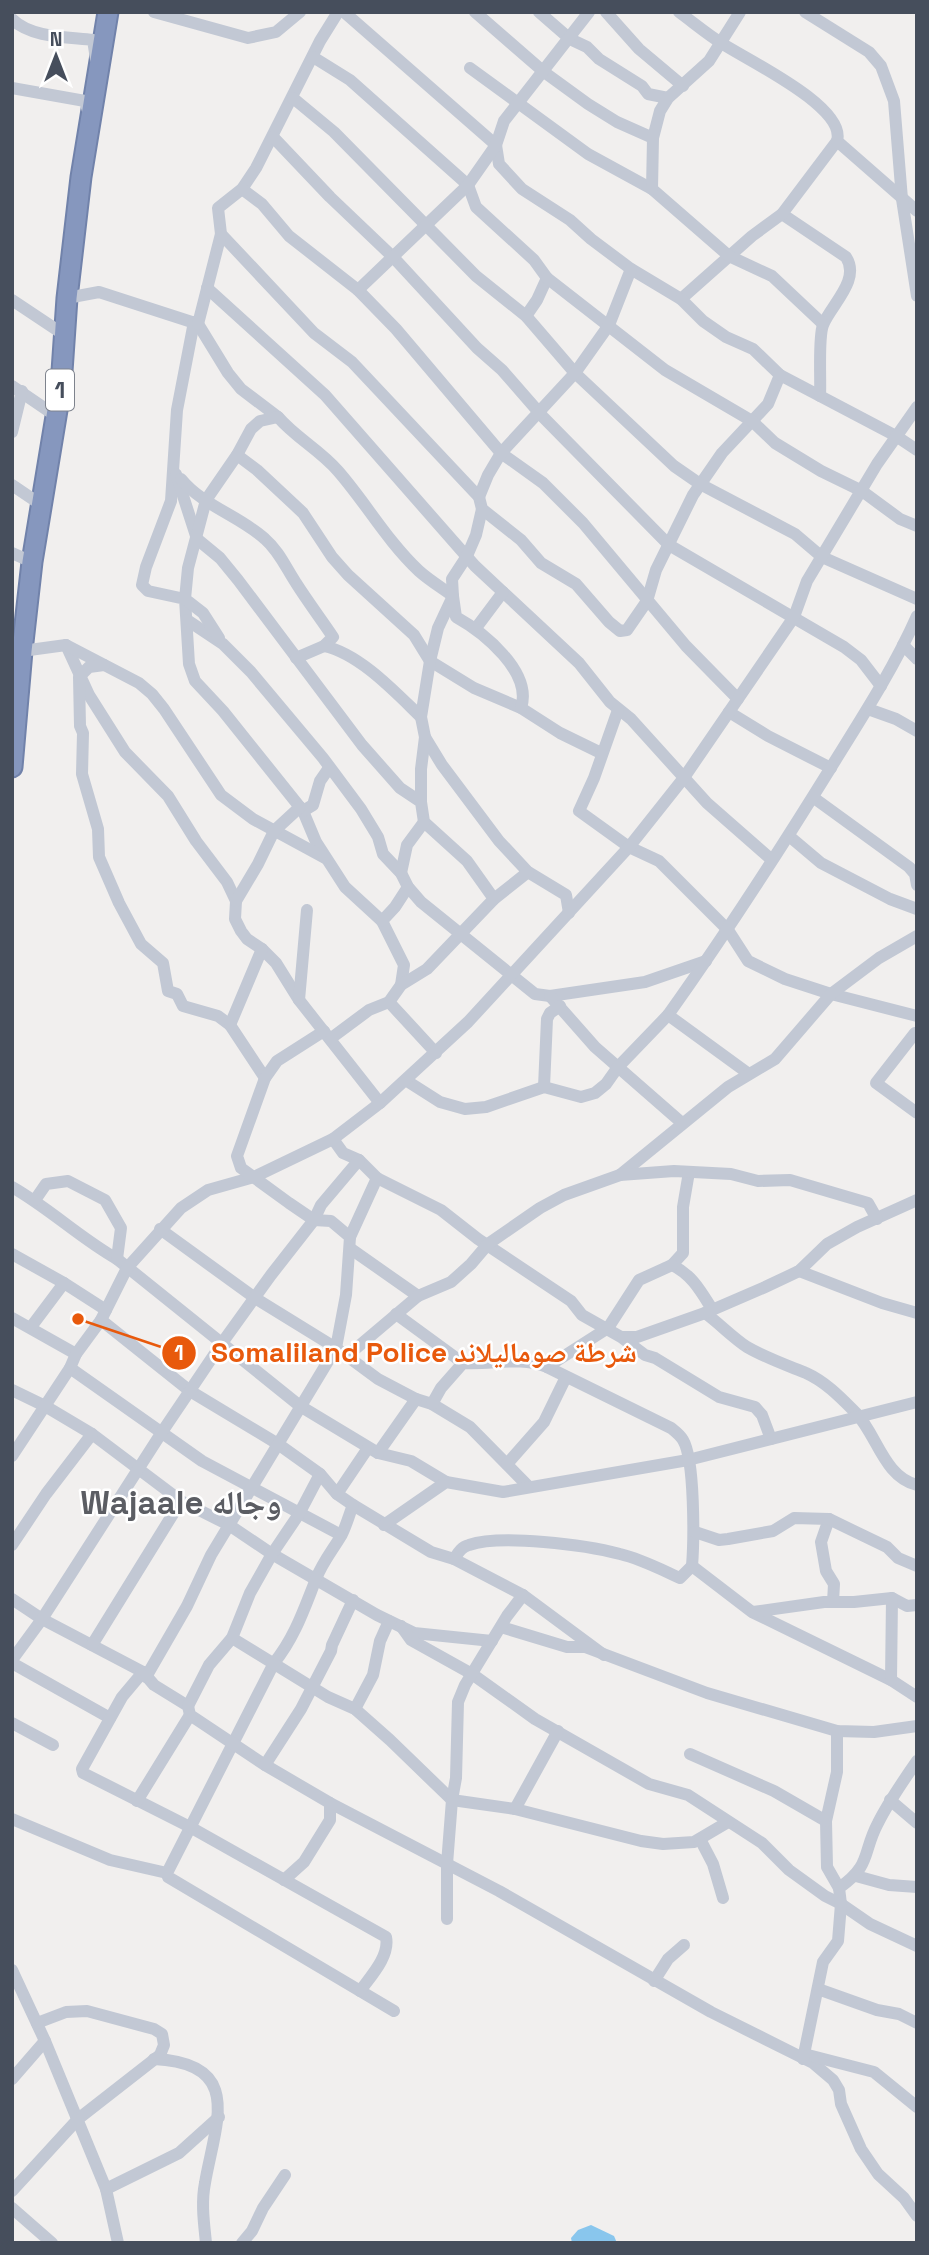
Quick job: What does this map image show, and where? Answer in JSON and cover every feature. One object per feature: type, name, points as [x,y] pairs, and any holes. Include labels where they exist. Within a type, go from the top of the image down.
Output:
[{"type":"highway","name":"1","points":[[12,767],[22,651],[19,621],[43,506],[66,336],[67,298],[90,114],[108,12]]},
{"type":"street","points":[[154,12],[248,37],[276,32],[300,12]]},
{"type":"street","points":[[223,644],[203,612],[185,599],[148,591],[142,585],[152,548],[171,501],[177,410],[196,323],[221,234],[218,208],[242,189],[273,137],[338,12]]},
{"type":"street","points":[[344,12],[496,145],[499,164],[532,196],[570,219],[591,239],[631,269],[681,299],[726,337],[752,349],[780,375],[896,436],[917,450]]},
{"type":"street","points":[[475,12],[544,72],[602,114],[653,138]]},
{"type":"street","points":[[539,12],[570,38],[587,47],[599,59],[642,86],[648,93],[668,98]]},
{"type":"street","points":[[358,290],[468,185],[496,145],[504,121],[589,12]]},
{"type":"street","points":[[606,12],[639,49],[682,86]]},
{"type":"street","points":[[679,12],[721,43],[811,99],[837,130],[837,141],[782,214],[767,223],[681,299]]},
{"type":"street","points":[[652,189],[653,138],[657,118],[668,98],[709,61],[740,12]]},
{"type":"street","points":[[805,12],[869,52],[881,66],[894,101],[902,199],[917,296]]},
{"type":"street","points":[[12,19],[39,32],[93,40],[97,71]]},
{"type":"street","points":[[313,57],[350,80],[468,185],[476,206],[534,260],[547,278],[665,370],[752,421],[775,443],[821,471],[862,491],[900,519],[917,526]]},
{"type":"street","points":[[470,68],[588,154],[652,189],[729,256],[772,276],[823,324]]},
{"type":"street","points":[[12,88],[85,101],[90,114]]},
{"type":"street","points":[[293,98],[334,132],[476,276],[526,316],[575,373],[674,466],[700,484],[795,534],[822,557],[917,599]]},
{"type":"street","points":[[273,137],[330,197],[393,257],[669,545],[794,617],[861,660],[881,686]]},
{"type":"street","points":[[837,141],[917,211]]},
{"type":"street","points":[[242,189],[262,204],[289,236],[358,290],[396,329],[502,453],[543,483],[583,523],[686,646],[738,699]]},
{"type":"street","points":[[782,214],[846,257],[851,265],[838,302],[823,324],[820,396]]},
{"type":"street","points":[[221,234],[314,333],[352,362],[480,503],[521,540],[541,563],[576,584],[620,631],[627,630],[647,601],[656,570],[700,484],[722,453],[768,404],[780,375]]},
{"type":"street","points":[[521,708],[524,700],[519,681],[493,642],[477,628],[456,617],[452,579],[467,556],[476,535],[480,503],[488,475],[502,453],[575,373],[609,325],[631,269]]},
{"type":"street","points":[[526,316],[547,278]]},
{"type":"street","points":[[207,288],[325,395],[488,580],[579,663],[618,710],[631,719],[707,803],[772,860]]},
{"type":"street","points":[[67,298],[99,292],[196,323],[241,389],[278,417],[293,435],[316,450],[337,470],[391,540],[419,571],[453,596]]},
{"type":"street","points":[[12,300],[66,336]]},
{"type":"street","points":[[12,432],[17,389],[56,416]]},
{"type":"street","points":[[122,1264],[198,1195],[222,1185],[254,1177],[333,1139],[407,1081],[512,976],[629,847],[683,779],[794,617],[807,582],[896,436],[916,410]]},
{"type":"street","points":[[278,417],[260,421],[251,429],[206,500],[188,568],[185,599],[189,664],[195,681],[223,711],[302,809],[316,842],[345,887],[382,922],[404,965],[401,985]]},
{"type":"street","points":[[237,455],[303,513],[332,557],[414,635],[430,661],[474,688],[521,708],[561,733],[601,753]]},
{"type":"street","points":[[175,470],[189,489],[258,532],[277,551],[333,637],[324,646],[296,658]]},
{"type":"street","points":[[175,470],[197,539],[220,558],[239,580],[380,766],[400,788],[421,802]]},
{"type":"street","points":[[12,485],[43,506]]},
{"type":"street","points":[[12,553],[32,562]]},
{"type":"street","points":[[477,628],[503,592]]},
{"type":"street","points":[[453,596],[438,628],[430,661],[422,717],[425,737],[421,802],[424,822],[467,861],[494,900]]},
{"type":"street","points":[[407,1081],[440,1102],[465,1109],[486,1107],[544,1087],[582,1097],[595,1093],[606,1084],[618,1067],[668,1015],[728,930],[868,709],[917,616]]},
{"type":"street","points":[[187,620],[223,644],[251,672],[361,809],[378,837],[383,854],[422,902],[535,994],[555,1001],[595,1047],[682,1123]]},
{"type":"street","points":[[22,651],[66,645],[139,683],[152,694],[221,795],[253,820],[326,858]]},
{"type":"street","points":[[66,645],[79,677],[125,752],[168,796],[196,841],[227,882],[236,901]]},
{"type":"street","points":[[903,645],[917,659]]},
{"type":"street","points":[[324,646],[335,648],[347,655],[388,684],[422,717]]},
{"type":"street","points":[[104,665],[89,667],[79,677],[80,726],[83,733],[82,774],[98,829],[99,857],[141,944],[163,963],[168,991],[177,994],[183,1006],[218,1016],[230,1026],[265,1077]]},
{"type":"street","points":[[868,709],[896,719],[917,731]]},
{"type":"street","points":[[618,710],[594,778],[579,811],[629,847],[659,861],[728,930],[748,961],[785,979],[831,994],[917,1016]]},
{"type":"street","points":[[729,712],[768,736],[831,768]]},
{"type":"street","points":[[425,737],[464,796],[499,841],[528,872],[566,895],[569,913]]},
{"type":"street","points":[[329,768],[320,780],[313,805],[302,809],[274,831],[236,901],[235,919],[247,939],[276,963],[299,1000],[380,1103]]},
{"type":"street","points":[[789,836],[821,863],[890,899],[916,909],[915,874],[909,867],[814,798]]},
{"type":"street","points":[[401,873],[407,845],[424,822]]},
{"type":"street","points":[[418,1296],[351,1243],[331,1221],[314,1220],[241,1167],[237,1156],[265,1077],[277,1061],[369,1010],[389,1002],[401,985],[427,969],[494,900],[528,872]]},
{"type":"street","points":[[382,922],[408,887]]},
{"type":"street","points":[[299,1000],[307,911]]},
{"type":"street","points":[[620,1175],[728,1087],[775,1059],[831,994],[879,958],[917,936]]},
{"type":"street","points":[[230,1026],[262,949]]},
{"type":"street","points":[[555,1001],[645,982],[706,961]]},
{"type":"street","points":[[544,1087],[547,1019],[555,1001]]},
{"type":"street","points":[[389,1002],[436,1053]]},
{"type":"street","points":[[902,1013],[916,1034],[876,1083],[917,1113]]},
{"type":"street","points":[[668,1015],[749,1074]]},
{"type":"street","points":[[333,1139],[343,1153],[359,1160],[377,1178],[441,1210],[469,1233],[571,1301],[582,1315],[608,1328],[645,1355],[655,1358],[719,1397],[755,1407],[762,1415],[771,1438]]},
{"type":"street","points":[[110,1718],[12,1662],[222,1343],[314,1220],[321,1205],[359,1160]]},
{"type":"street","points":[[347,1356],[418,1296],[451,1282],[488,1244],[540,1208],[564,1195],[620,1175],[674,1171],[731,1174],[758,1181],[790,1181],[869,1203],[877,1219]]},
{"type":"street","points":[[547,1367],[608,1328],[639,1280],[672,1265],[683,1253],[681,1229],[689,1172]]},
{"type":"street","points":[[360,1990],[388,1945],[386,1937],[190,1827],[83,1773],[82,1769],[122,1697],[145,1675],[187,1606],[211,1555],[336,1348],[342,1326],[351,1243],[377,1178]]},
{"type":"street","points":[[12,1456],[70,1368],[76,1354],[104,1315],[122,1264],[121,1228],[105,1200],[68,1181],[46,1184],[35,1200]]},
{"type":"street","points":[[12,1187],[35,1200],[122,1264],[300,1406],[373,1451],[411,1461],[446,1482],[503,1492],[688,1460],[917,1402]]},
{"type":"street","points":[[621,1336],[637,1337],[709,1311],[799,1271],[827,1244],[917,1200]]},
{"type":"street","points":[[160,1229],[255,1298],[336,1348],[378,1378],[416,1399],[432,1404],[470,1427],[529,1487]]},
{"type":"street","points":[[12,1254],[64,1283],[190,1391],[278,1444],[320,1475],[337,1494],[353,1505],[431,1552],[454,1559],[523,1595],[604,1655]]},
{"type":"street","points":[[672,1265],[695,1282],[709,1311],[748,1347],[831,1388],[858,1415],[883,1457],[908,1483],[917,1485]]},
{"type":"street","points":[[799,1271],[882,1303],[917,1312]]},
{"type":"street","points":[[31,1327],[64,1283]]},
{"type":"street","points":[[396,1314],[463,1363],[524,1360],[547,1367],[671,1428],[682,1438],[688,1460],[695,1532],[692,1566],[680,1578],[616,1553],[573,1546],[505,1541],[470,1544],[458,1551],[454,1559]]},
{"type":"street","points":[[12,1318],[76,1354]]},
{"type":"street","points":[[432,1404],[441,1388],[463,1363]]},
{"type":"street","points":[[70,1368],[202,1461],[341,1535]]},
{"type":"street","points":[[507,1464],[544,1422],[566,1377]]},
{"type":"street","points":[[12,1390],[92,1434],[181,1501],[229,1525],[272,1554],[395,1624],[414,1633],[492,1641]]},
{"type":"street","points":[[337,1494],[416,1399]]},
{"type":"street","points":[[12,1545],[46,1493],[92,1434]]},
{"type":"street","points":[[138,1801],[189,1711],[209,1665],[232,1638],[250,1592],[320,1475]]},
{"type":"street","points":[[384,1525],[446,1482]]},
{"type":"street","points":[[92,1645],[181,1501]]},
{"type":"street","points":[[167,1873],[274,1663],[286,1648],[307,1608],[316,1580],[328,1554],[341,1535],[353,1505]]},
{"type":"street","points":[[695,1532],[719,1540],[773,1531],[782,1528],[791,1519],[829,1519],[887,1547],[898,1558],[917,1566]]},
{"type":"street","points":[[829,1519],[821,1542],[826,1571],[834,1584],[833,1602]]},
{"type":"street","points":[[692,1566],[752,1612],[891,1680],[917,1697]]},
{"type":"street","points":[[447,1919],[447,1864],[456,1778],[456,1712],[461,1693],[500,1627],[523,1595]]},
{"type":"street","points":[[12,1598],[42,1619],[145,1675],[232,1744],[330,1803],[499,1891],[654,1981],[803,2056],[833,2080],[860,2150],[917,2216]]},
{"type":"street","points":[[891,1680],[892,1598]]},
{"type":"street","points":[[752,1612],[892,1598],[906,1606],[917,1605]]},
{"type":"street","points":[[265,1765],[312,1687],[353,1600]]},
{"type":"street","points":[[395,1624],[411,1640],[472,1674],[514,1705],[558,1731],[649,1784],[688,1795],[762,1843],[789,1870],[816,1890],[870,1924],[917,1946]]},
{"type":"street","points":[[355,1710],[373,1675],[380,1640],[395,1624]]},
{"type":"street","points":[[500,1627],[567,1647],[585,1647],[707,1693],[837,1731],[866,1732],[917,1726]]},
{"type":"street","points":[[232,1638],[355,1710],[452,1800],[515,1809],[651,1843],[686,1843],[699,1839],[728,1822]]},
{"type":"street","points":[[12,1723],[53,1745]]},
{"type":"street","points":[[515,1809],[558,1731]]},
{"type":"street","points":[[803,2056],[823,1962],[838,1941],[842,1904],[839,1888],[827,1867],[826,1821],[836,1772],[837,1731]]},
{"type":"street","points":[[690,1754],[774,1791],[826,1821]]},
{"type":"street","points":[[839,1888],[856,1876],[867,1859],[876,1826],[917,1761]]},
{"type":"street","points":[[890,1800],[917,1823]]},
{"type":"street","points":[[284,1880],[304,1862],[330,1820],[330,1803]]},
{"type":"street","points":[[12,1819],[110,1860],[167,1873],[168,1877],[204,1899],[394,2011]]},
{"type":"street","points":[[699,1839],[713,1864],[723,1898]]},
{"type":"street","points":[[856,1876],[889,1885],[917,1887]]},
{"type":"street","points":[[654,1981],[668,1959],[684,1945]]},
{"type":"street","points":[[13,1973],[45,2041],[107,2189],[118,2243]]},
{"type":"street","points":[[818,1989],[877,2010],[899,2014],[917,2023]]},
{"type":"street","points":[[12,2191],[78,2119],[161,2053],[165,2041],[162,2034],[154,2029],[87,2011],[66,2012],[37,2023]]},
{"type":"street","points":[[12,2079],[45,2041]]},
{"type":"street","points":[[803,2056],[874,2072],[917,2107]]},
{"type":"street","points":[[154,2059],[185,2063],[206,2076],[216,2087],[219,2117],[204,2186],[206,2243]]},
{"type":"street","points":[[107,2189],[179,2153],[219,2117]]},
{"type":"street","points":[[242,2243],[285,2175]]},
{"type":"street","points":[[12,2208],[52,2243]]},
{"type":"water","points":[[591,2225],[614,2236],[617,2243],[572,2243],[571,2238],[578,2230]]},
{"type":"place","name":"Somaliland Police شرطة صوماليلاند","points":[[78,1319]]},
{"type":"district","name":"Wajaale وجاله","points":[[181,1502]]}]
